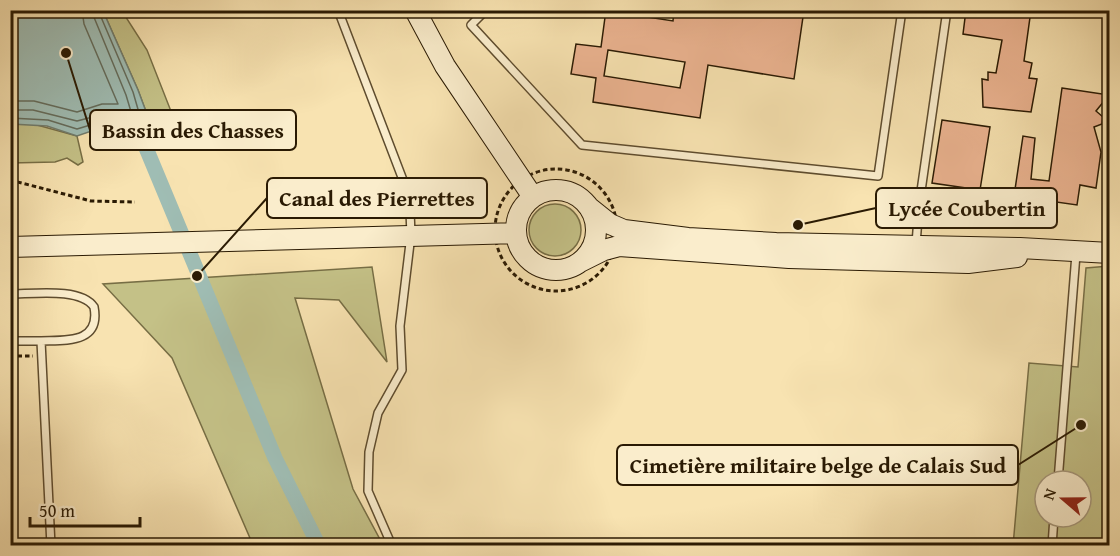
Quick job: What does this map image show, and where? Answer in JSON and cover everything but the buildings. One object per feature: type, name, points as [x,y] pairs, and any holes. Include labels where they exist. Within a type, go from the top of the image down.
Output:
[{"type":"street","points":[[415,10],[445,66],[533,197]]},
{"type":"street","points":[[616,237],[580,262],[561,270],[540,267],[523,253],[516,233],[520,213],[533,197],[548,191],[564,191],[579,197],[616,237],[758,257],[915,254],[981,262],[1076,252],[1110,253]]},
{"type":"street","points":[[580,262],[588,254],[595,240],[596,224],[590,208]]},
{"type":"street","points":[[10,247],[516,233]]},
{"type":"lane","points":[[338,10],[403,180],[410,211],[411,235],[400,326],[402,370],[378,413],[369,452],[368,491],[392,546]]},
{"type":"lane","points":[[486,10],[471,25],[582,145],[878,176],[902,10]]},
{"type":"lane","points":[[915,254],[919,206],[947,10]]},
{"type":"lane","points":[[1059,469],[1076,252]]},
{"type":"lane","points":[[10,294],[71,294],[91,303],[94,317],[84,337],[75,340],[10,341]]},
{"type":"lane","points":[[41,341],[51,546]]},
{"type":"lane","points":[[1052,546],[1053,529]]},
{"type":"path","points":[[546,169],[560,169],[586,176],[606,195],[613,206],[616,237],[604,268],[584,285],[559,292],[546,291],[522,282],[512,274],[498,252],[495,233],[497,212],[502,199],[521,179],[546,169]]},
{"type":"path","points":[[10,180],[91,201],[135,201]]},
{"type":"path","points":[[10,356],[42,356]]},
{"type":"shaded area","points":[[103,11],[122,11],[147,50],[176,124],[154,133],[138,90]]},
{"type":"shaded area","points":[[30,123],[77,136],[83,162],[78,165],[67,158],[55,162],[11,163],[10,124]]},
{"type":"shaded area","points":[[550,204],[560,204],[569,208],[577,216],[581,230],[577,244],[569,252],[560,256],[550,256],[541,252],[533,244],[529,235],[529,225],[533,216],[541,208]]},
{"type":"shaded area","points":[[1109,266],[1109,545],[1013,546],[1029,363],[1078,367],[1086,268]]},
{"type":"shaded area","points":[[372,267],[387,362],[339,300],[295,298],[353,489],[383,545],[253,545],[172,358],[103,284]]},
{"type":"shaded area","points":[[10,389],[14,545],[14,546],[10,545]]},
{"type":"water","points":[[10,11],[103,11],[138,90],[154,133],[124,146],[106,126],[77,136],[47,126],[11,124]]},
{"type":"waterway","points":[[134,119],[275,458],[319,546]]},
{"type":"place","name":"Bassin des Chasses","points":[[66,53]]},
{"type":"place","name":"Lycée Coubertin","points":[[798,225]]},
{"type":"place","name":"Canal des Pierrettes","points":[[197,276]]},
{"type":"place","name":"Cimetière militaire belge de Calais Sud","points":[[1081,425]]}]
